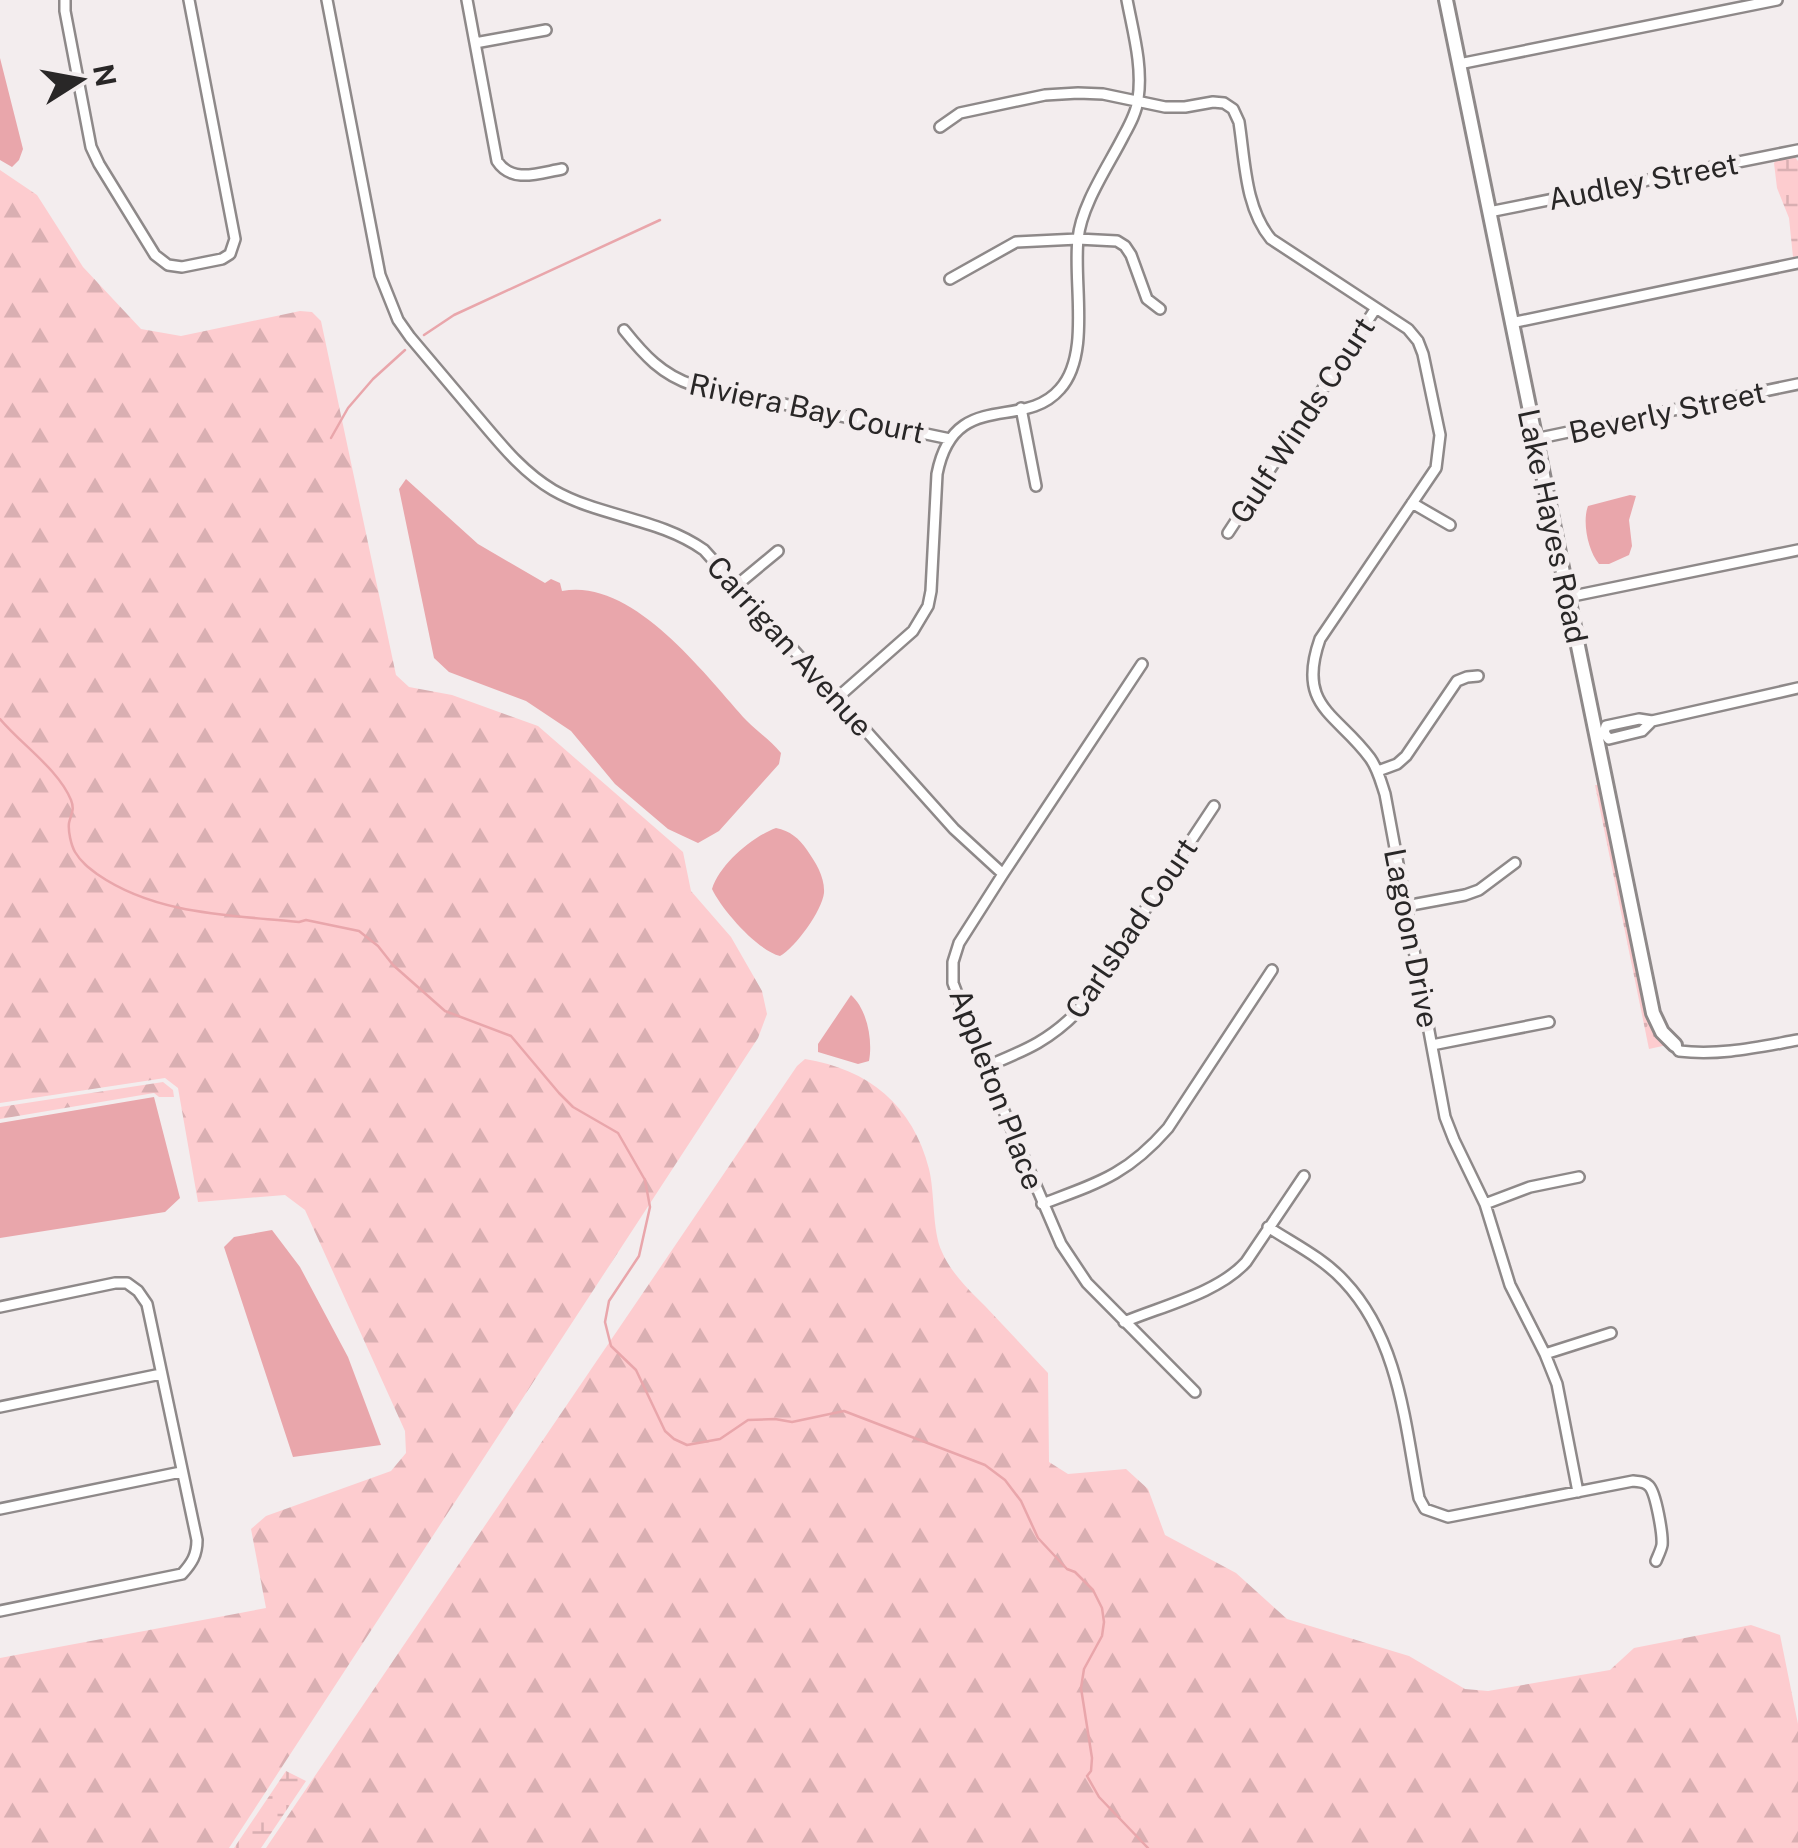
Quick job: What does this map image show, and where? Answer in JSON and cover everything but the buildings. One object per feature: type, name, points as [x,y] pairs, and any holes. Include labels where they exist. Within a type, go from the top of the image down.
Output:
[{"type":"street","points":[[65,0],[91,147],[154,254],[168,264],[182,267],[222,259],[230,254],[235,239],[189,0]]},
{"type":"street","name":"Carrigan Avenue","points":[[327,0],[380,276],[398,320],[510,455],[530,473],[553,490],[583,504],[669,530],[704,550],[954,829],[1002,874]]},
{"type":"street","points":[[467,0],[497,161],[503,170],[520,176],[562,169]]},
{"type":"street","points":[[837,698],[913,630],[928,606],[937,474],[940,455],[950,439],[976,419],[1040,404],[1052,397],[1061,389],[1074,364],[1078,239],[1083,217],[1138,102],[1139,75],[1126,0]]},
{"type":"street","name":"Lake Hayes Road","points":[[1446,0],[1535,440],[1600,734],[1653,1012],[1674,1046]]},
{"type":"street","points":[[1459,64],[1777,0]]},
{"type":"street","points":[[475,44],[546,30]]},
{"type":"street","points":[[940,127],[960,114],[1045,95],[1104,94],[1138,102]]},
{"type":"street","name":"Lagoon Drive","points":[[1138,102],[1165,107],[1213,102],[1234,108],[1254,212],[1262,228],[1271,239],[1408,329],[1423,354],[1440,435],[1436,468],[1320,639],[1312,671],[1314,688],[1330,717],[1364,751],[1378,772],[1446,1117],[1485,1204],[1510,1285],[1544,1354],[1562,1404],[1578,1492]]},
{"type":"street","name":"Audley Street","points":[[1489,212],[1798,150]]},
{"type":"street","points":[[950,279],[1016,242],[1117,241],[1131,255],[1147,299],[1160,309]]},
{"type":"street","points":[[1511,323],[1798,263]]},
{"type":"street","name":"Gulf Winds Court","points":[[1228,533],[1376,308]]},
{"type":"street","name":"Riviera Bay Court","points":[[624,330],[658,368],[674,379],[950,439]]},
{"type":"street","name":"Beverly Street","points":[[1535,440],[1798,384]]},
{"type":"street","points":[[1022,408],[1036,486]]},
{"type":"street","points":[[1412,503],[1450,525]]},
{"type":"street","points":[[737,585],[778,550]]},
{"type":"street","points":[[1568,597],[1798,550]]},
{"type":"street","name":"Appleton Place","points":[[1142,664],[959,944],[953,962],[954,983],[958,1002],[1061,1244],[1087,1283],[1195,1392]]},
{"type":"street","points":[[1378,772],[1406,756],[1457,681],[1478,676]]},
{"type":"street","points":[[1600,734],[1606,726],[1639,719],[1652,721],[1798,688]]},
{"type":"street","name":"Carlsbad Court","points":[[985,1067],[1041,1043],[1078,1012],[1214,806]]},
{"type":"street","points":[[1406,906],[1466,896],[1515,863]]},
{"type":"street","points":[[1042,1204],[1128,1168],[1149,1150],[1168,1128],[1272,970]]},
{"type":"street","points":[[1432,1044],[1549,1022]]},
{"type":"street","points":[[1674,1046],[1679,1052],[1700,1054],[1798,1040]]},
{"type":"street","points":[[1124,1322],[1235,1274],[1304,1176]]},
{"type":"street","points":[[1485,1204],[1530,1187],[1579,1177]]},
{"type":"street","points":[[1268,1228],[1320,1260],[1344,1281],[1376,1326],[1394,1372],[1425,1508],[1448,1516],[1642,1482],[1654,1493],[1662,1539],[1656,1561]]},
{"type":"street","points":[[0,1307],[128,1283],[138,1291],[147,1304],[197,1540],[197,1551],[182,1574],[0,1611]]},
{"type":"street","points":[[1544,1354],[1611,1333]]},
{"type":"street","points":[[0,1408],[161,1374]]},
{"type":"street","points":[[0,1509],[181,1472]]},
{"type":"green space","points":[[1794,156],[1798,161],[1798,256],[1793,257],[1789,218],[1777,188],[1774,163]]},
{"type":"green space","points":[[0,170],[37,195],[83,267],[141,329],[181,336],[300,311],[312,312],[321,321],[396,675],[409,687],[452,695],[538,726],[683,852],[691,891],[731,937],[762,991],[767,1014],[758,1038],[229,1848],[0,1848],[0,1658],[266,1608],[251,1529],[266,1516],[391,1471],[406,1453],[405,1431],[305,1210],[285,1195],[198,1202],[178,1088],[165,1078],[0,1103]]},
{"type":"green space","points":[[1595,785],[1601,785],[1667,1045],[1649,1049]]},
{"type":"green space","points":[[805,1059],[849,1071],[868,1081],[885,1094],[912,1126],[929,1169],[937,1234],[946,1260],[1048,1373],[1049,1462],[1068,1474],[1126,1469],[1148,1489],[1165,1535],[1236,1573],[1287,1619],[1409,1656],[1465,1689],[1488,1691],[1610,1670],[1634,1648],[1751,1625],[1780,1635],[1798,1724],[1798,1848],[266,1848]]},
{"type":"green space","points":[[163,1082],[173,1090],[174,1097],[154,1093],[0,1119],[0,1107]]},
{"type":"green space","points":[[286,1771],[306,1781],[261,1848],[234,1848]]},
{"type":"shaded area","points":[[0,58],[23,149],[12,167],[0,160]]},
{"type":"shaded area","points":[[406,479],[478,544],[545,583],[551,579],[560,583],[562,591],[589,591],[615,599],[641,614],[689,656],[781,753],[779,764],[719,831],[698,843],[668,829],[615,784],[571,731],[526,701],[449,672],[434,658],[399,489]]},
{"type":"shaded area","points":[[1636,496],[1629,520],[1629,555],[1599,564],[1587,536],[1588,506]]},
{"type":"shaded area","points":[[776,828],[790,833],[804,846],[824,887],[813,919],[780,956],[741,928],[712,889],[738,852]]},
{"type":"shaded area","points":[[851,995],[865,1016],[869,1035],[869,1061],[858,1064],[818,1052],[818,1044]]},
{"type":"shaded area","points":[[154,1097],[180,1198],[165,1212],[0,1238],[0,1123]]},
{"type":"shaded area","points":[[272,1230],[300,1267],[348,1357],[381,1445],[293,1457],[224,1247],[234,1237]]},
{"type":"waterway","points":[[424,335],[454,315],[660,220]]},
{"type":"waterway","points":[[331,438],[348,408],[405,350]]},
{"type":"waterway","points":[[0,719],[65,789],[73,807],[69,826],[72,846],[97,874],[144,898],[194,911],[306,920],[359,931],[445,1011],[511,1036],[573,1107],[618,1133],[645,1180],[650,1207],[639,1256],[609,1301],[605,1322],[611,1346],[636,1370],[665,1431],[674,1439],[687,1445],[720,1439],[748,1420],[792,1422],[844,1411],[985,1465],[1005,1480],[1021,1501],[1038,1538],[1093,1590],[1102,1608],[1102,1636],[1084,1669],[1081,1688],[1092,1758],[1087,1776],[1099,1797],[1148,1848]]}]
